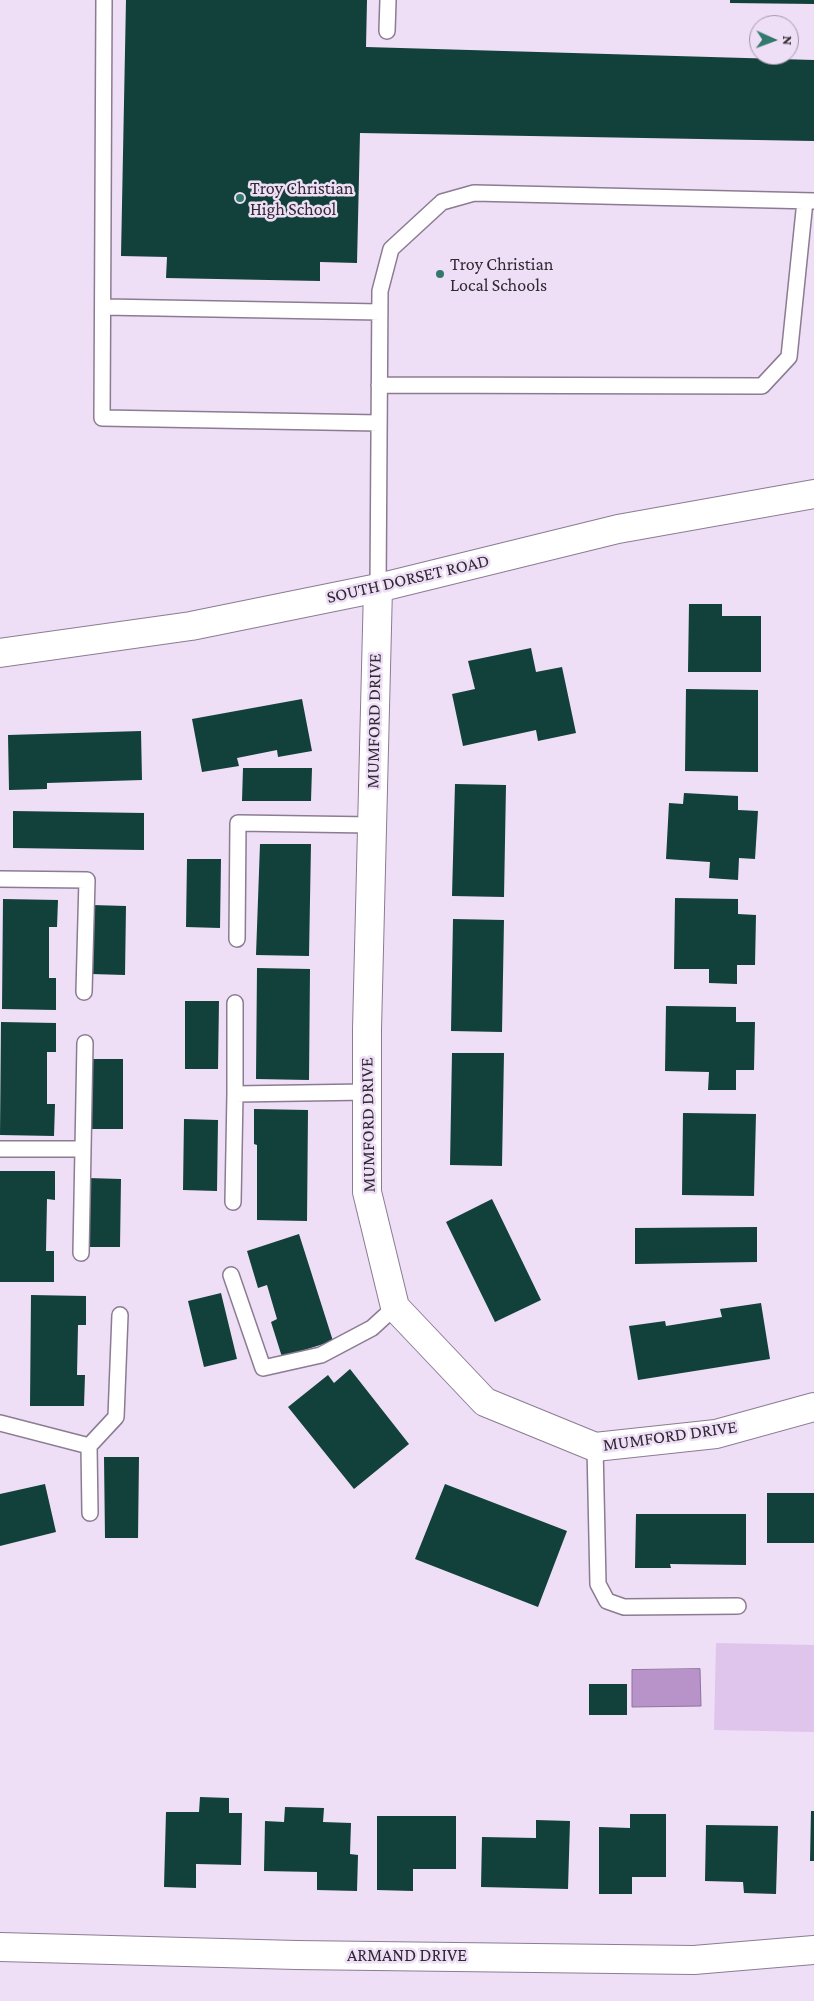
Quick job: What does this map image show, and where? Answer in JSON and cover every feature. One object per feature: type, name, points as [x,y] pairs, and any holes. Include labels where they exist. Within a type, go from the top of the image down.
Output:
[{"type":"street","name":"SOUTH DORSET ROAD","points":[[0,653],[191,626],[378,588],[618,529],[814,494]]},
{"type":"street","name":"MUMFORD DRIVE","points":[[378,588],[367,1092],[367,1192],[395,1308],[485,1402],[595,1447],[716,1434],[814,1407]]},
{"type":"street","name":"ARMAND DRIVE","points":[[0,1947],[296,1955],[694,1960],[814,1950]]},
{"type":"lane","points":[[104,0],[102,418],[379,423]]},
{"type":"lane","points":[[387,31],[388,0]]},
{"type":"lane","points":[[378,588],[379,385],[380,291],[392,249],[442,202],[474,193],[809,201],[789,357],[762,386],[379,385]]},
{"type":"lane","points":[[104,308],[380,312]]},
{"type":"lane","points":[[237,939],[238,823],[372,825]]},
{"type":"lane","points":[[0,878],[87,880],[84,992]]},
{"type":"lane","points":[[233,1202],[235,1003]]},
{"type":"lane","points":[[81,1253],[85,1043]]},
{"type":"lane","points":[[235,1094],[367,1092]]},
{"type":"lane","points":[[0,1149],[83,1149]]},
{"type":"lane","points":[[231,1275],[263,1368],[321,1355],[372,1328],[395,1308]]},
{"type":"lane","points":[[90,1513],[89,1446],[116,1417],[120,1315]]},
{"type":"lane","points":[[0,1422],[89,1446]]},
{"type":"lane","points":[[595,1447],[598,1584],[607,1601],[624,1606],[738,1606]]},
{"type":"shaded area","points":[[716,1643],[814,1645],[814,1732],[714,1730]]},
{"type":"shaded area","points":[[700,1669],[701,1706],[632,1707],[632,1670]]},
{"type":"building","name":"Troy Christian High School","points":[[126,0],[367,0],[366,47],[749,58],[749,65],[799,65],[799,60],[814,60],[814,141],[360,133],[357,263],[320,262],[320,281],[166,278],[167,257],[121,256]]},
{"type":"building","points":[[730,0],[814,0],[814,4],[730,3]]},
{"type":"building","points":[[689,604],[722,604],[722,616],[761,616],[761,672],[688,672]]},
{"type":"building","points":[[531,648],[536,672],[562,667],[576,733],[538,741],[536,730],[463,746],[452,694],[475,689],[468,661]]},
{"type":"building","points":[[686,689],[758,690],[758,772],[685,771]]},
{"type":"building","points":[[302,699],[312,751],[278,757],[277,750],[237,758],[239,766],[202,772],[192,719]]},
{"type":"building","points":[[141,731],[142,780],[47,783],[47,789],[9,790],[8,735]]},
{"type":"building","points":[[243,768],[312,768],[311,801],[242,801]]},
{"type":"building","points":[[455,784],[506,785],[504,897],[452,896]]},
{"type":"building","points":[[684,793],[738,796],[738,810],[758,811],[755,859],[739,858],[738,880],[709,878],[710,862],[666,859],[669,803],[683,804]]},
{"type":"building","points":[[13,811],[144,813],[144,850],[13,848]]},
{"type":"building","points":[[260,844],[311,844],[309,956],[256,955]]},
{"type":"building","points":[[187,859],[221,859],[220,928],[186,927]]},
{"type":"building","points":[[675,898],[738,899],[738,914],[756,915],[755,965],[737,965],[737,984],[709,983],[709,969],[674,969]]},
{"type":"building","points":[[3,899],[58,900],[57,927],[49,927],[49,978],[56,978],[56,1010],[2,1009]]},
{"type":"building","points":[[92,905],[126,906],[125,975],[91,974]]},
{"type":"building","points":[[453,919],[504,920],[502,1032],[451,1031]]},
{"type":"building","points":[[257,968],[310,969],[309,1080],[256,1079]]},
{"type":"building","points":[[185,1001],[219,1001],[218,1069],[185,1069]]},
{"type":"building","points":[[666,1006],[736,1007],[736,1022],[755,1022],[754,1070],[736,1070],[736,1090],[708,1090],[709,1072],[665,1071]]},
{"type":"building","points":[[1,1022],[56,1023],[56,1052],[47,1052],[47,1104],[55,1104],[54,1136],[0,1135]]},
{"type":"building","points":[[452,1053],[504,1053],[502,1166],[450,1165]]},
{"type":"building","points":[[89,1059],[123,1059],[123,1129],[89,1129]]},
{"type":"building","points":[[254,1109],[308,1110],[307,1221],[257,1220],[257,1145],[254,1144]]},
{"type":"building","points":[[683,1113],[756,1114],[754,1196],[682,1195]]},
{"type":"building","points":[[184,1119],[218,1120],[217,1191],[183,1190]]},
{"type":"building","points":[[0,1171],[55,1171],[55,1200],[47,1199],[46,1251],[54,1251],[54,1282],[0,1282]]},
{"type":"building","points":[[88,1178],[121,1179],[120,1247],[87,1247]]},
{"type":"building","points":[[492,1199],[541,1300],[495,1322],[446,1222]]},
{"type":"building","points":[[757,1227],[757,1262],[635,1264],[635,1228]]},
{"type":"building","points":[[299,1234],[333,1341],[282,1357],[271,1322],[277,1319],[267,1285],[258,1288],[247,1251]]},
{"type":"building","points":[[221,1293],[237,1359],[204,1367],[188,1301]]},
{"type":"building","points":[[31,1295],[86,1296],[86,1325],[78,1325],[77,1375],[85,1375],[84,1406],[30,1406]]},
{"type":"building","points":[[761,1303],[770,1359],[638,1380],[629,1326],[665,1321],[666,1326],[722,1317],[720,1309]]},
{"type":"building","points":[[350,1369],[409,1444],[354,1489],[288,1407],[328,1375],[334,1383]]},
{"type":"building","points":[[104,1457],[139,1457],[138,1538],[105,1538]]},
{"type":"building","points":[[45,1484],[56,1532],[0,1546],[0,1494]]},
{"type":"building","points":[[445,1484],[567,1531],[538,1607],[415,1559]]},
{"type":"building","points":[[767,1493],[814,1493],[814,1543],[767,1543]]},
{"type":"building","points":[[636,1514],[746,1514],[746,1565],[670,1564],[671,1568],[635,1568]]},
{"type":"building","points":[[589,1684],[627,1684],[627,1715],[589,1715]]},
{"type":"building","points":[[200,1797],[229,1798],[229,1813],[242,1813],[241,1865],[196,1864],[196,1888],[164,1887],[166,1812],[199,1812]]},
{"type":"building","points":[[285,1807],[324,1808],[323,1822],[351,1823],[350,1854],[358,1855],[357,1891],[317,1890],[317,1872],[264,1871],[265,1821],[284,1822]]},
{"type":"building","points":[[811,1811],[814,1811],[814,1861],[810,1861]]},
{"type":"building","points":[[630,1814],[666,1814],[666,1877],[632,1877],[632,1894],[599,1894],[599,1827],[630,1828]]},
{"type":"building","points":[[377,1816],[456,1816],[456,1869],[413,1869],[413,1891],[377,1890]]},
{"type":"building","points":[[536,1820],[570,1821],[568,1889],[481,1887],[482,1837],[536,1838]]},
{"type":"building","points":[[706,1825],[778,1826],[776,1894],[744,1893],[743,1882],[705,1881]]},
{"type":"place","name":"Troy Christian High School","points":[[240,198]]},
{"type":"place","name":"Troy Christian Local Schools","points":[[440,274]]}]
